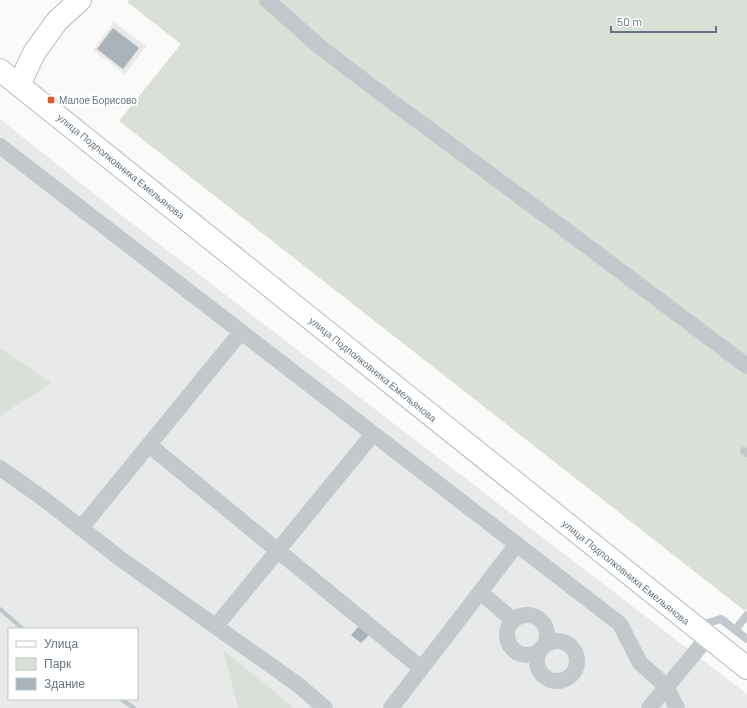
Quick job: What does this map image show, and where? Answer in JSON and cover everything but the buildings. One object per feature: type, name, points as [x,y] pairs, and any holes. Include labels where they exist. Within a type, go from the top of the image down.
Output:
[{"type":"main road","points":[[19,85],[34,53],[57,21],[80,0]]},
{"type":"main road","name":"улица Подполковника Емельянова","points":[[0,70],[747,668]]},
{"type":"street","points":[[267,0],[320,47],[375,89],[559,224],[747,366]]},
{"type":"street","points":[[0,146],[620,624],[640,663],[666,686],[677,708]]},
{"type":"street","points":[[81,528],[241,332]]},
{"type":"street","points":[[216,626],[373,434]]},
{"type":"street","points":[[149,445],[421,668]]},
{"type":"street","points":[[0,468],[44,499],[122,560],[297,684],[325,708]]},
{"type":"street","points":[[391,708],[517,544]]},
{"type":"street","points":[[480,592],[513,620]]},
{"type":"street","points":[[531,615],[542,621],[546,627],[547,640],[534,654],[520,654],[510,645],[507,639],[507,632],[513,620],[518,616],[531,615]]},
{"type":"street","points":[[649,708],[666,686],[701,632]]},
{"type":"lane","points":[[735,630],[747,615]]},
{"type":"lane","points":[[701,632],[721,619],[747,639]]},
{"type":"shaded area","points":[[114,22],[146,46],[125,74],[93,50]]},
{"type":"shaded area","points":[[0,119],[103,201],[747,694],[747,708],[0,708]]},
{"type":"green space","points":[[129,0],[747,0],[747,609],[745,611],[119,121],[181,44],[127,2]]},
{"type":"green space","points":[[0,348],[51,383],[0,416]]},
{"type":"green space","points":[[223,650],[294,708],[238,708]]},
{"type":"waterway","points":[[0,609],[22,628]]},
{"type":"waterway","points":[[122,700],[134,708]]},
{"type":"place","name":"Малое Борисово","points":[[51,100]]}]
